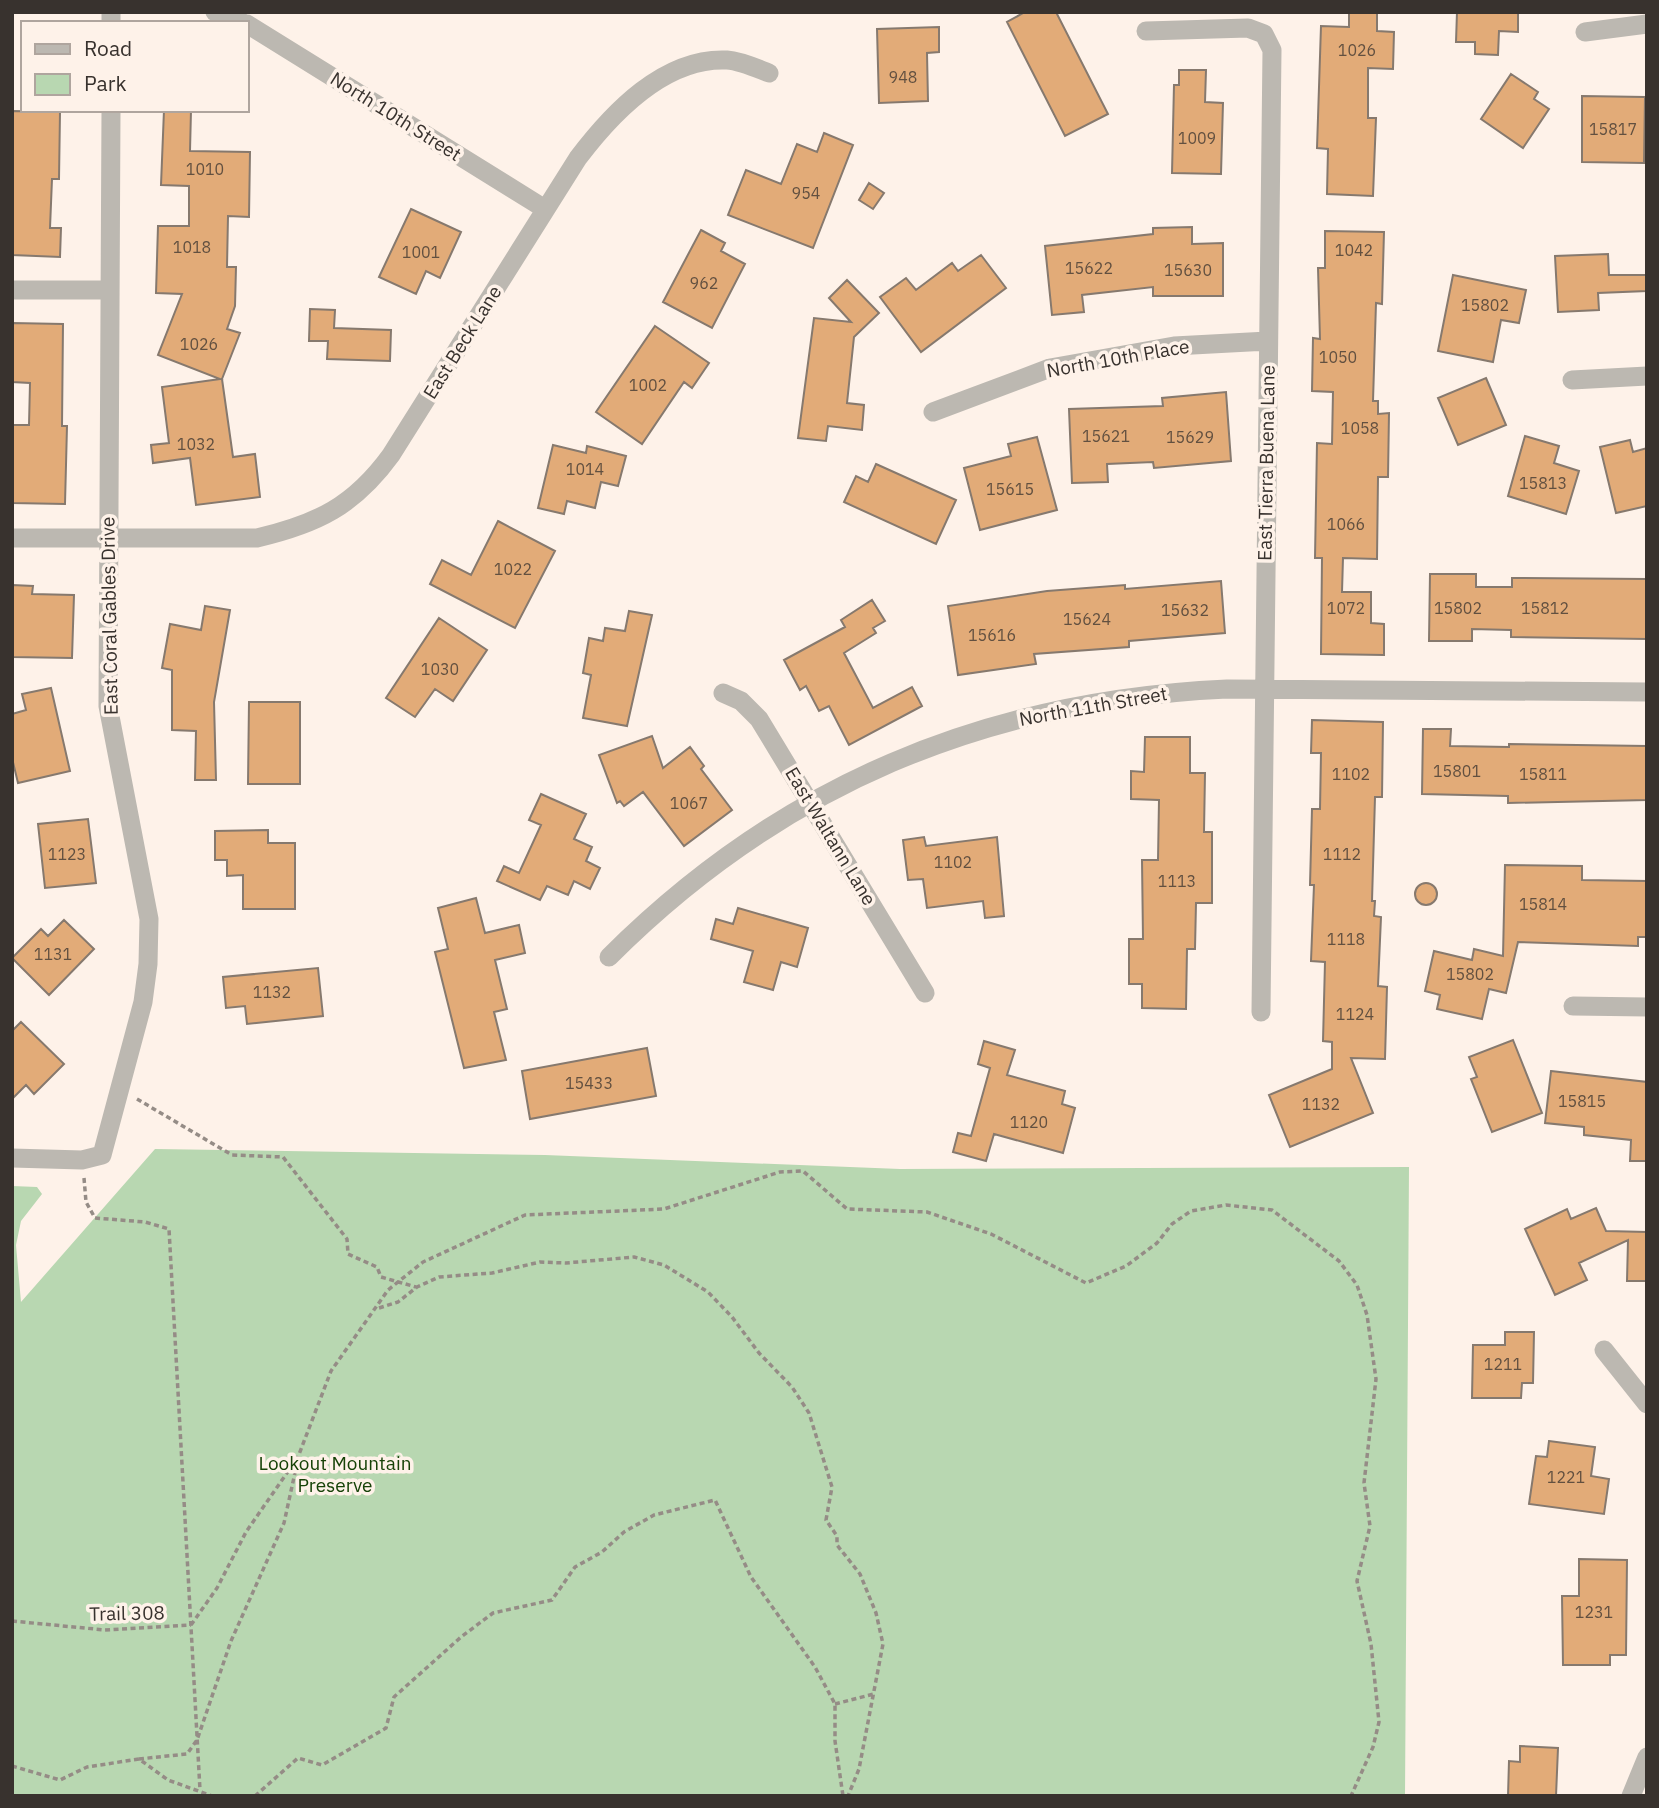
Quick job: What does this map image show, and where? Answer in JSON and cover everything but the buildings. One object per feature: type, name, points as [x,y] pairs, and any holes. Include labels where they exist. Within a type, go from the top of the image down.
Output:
[{"type":"street","name":"North 10th Street","points":[[215,12],[238,21]]},
{"type":"street","points":[[1585,32],[1647,24]]},
{"type":"street","name":"North 10th Street","points":[[248,26],[545,209]]},
{"type":"street","name":"East Tierra Buena Lane","points":[[1146,31],[1248,28],[1264,34],[1272,51],[1262,690],[1261,1012]]},
{"type":"street","name":"East Beck Lane","points":[[108,538],[257,538],[295,529],[326,516],[351,499],[375,477],[391,456],[545,209],[603,124],[634,96],[669,74],[707,62],[728,60],[769,73]]},
{"type":"street","name":"East Coral Gables Drive","points":[[82,1160],[102,1155],[121,1087],[143,1002],[149,919],[108,706],[111,112]]},
{"type":"street","points":[[12,290],[110,290]]},
{"type":"street","name":"North 10th Place","points":[[933,412],[1050,368],[1174,346],[1268,341]]},
{"type":"street","points":[[1572,380],[1647,376]]},
{"type":"street","points":[[12,538],[108,538]]},
{"type":"street","name":"North 11th Street","points":[[609,957],[648,919],[721,858],[810,802],[887,762],[1034,714],[1166,691],[1647,692]]},
{"type":"street","name":"East Waltann Lane","points":[[723,693],[741,701],[759,719],[925,993]]},
{"type":"street","points":[[1573,1006],[1647,1007]]},
{"type":"street","points":[[12,1158],[82,1160]]},
{"type":"street","points":[[1604,1350],[1647,1404]]},
{"type":"street","points":[[1631,1796],[1647,1756]]},
{"type":"path","points":[[121,1087],[162,1116],[232,1155],[283,1157],[347,1239],[348,1254],[377,1267],[381,1278],[416,1287]]},
{"type":"path","points":[[82,1160],[86,1202],[95,1218],[145,1222],[169,1229],[191,1625]]},
{"type":"path","points":[[12,1766],[60,1780],[87,1767],[187,1754],[197,1740],[231,1641],[284,1523],[298,1457],[331,1371],[388,1290],[423,1262],[525,1215],[664,1209],[739,1188],[779,1172],[803,1171],[847,1209],[927,1212],[991,1234],[1086,1283],[1126,1266],[1157,1244],[1172,1224],[1191,1211],[1226,1205],[1272,1210],[1339,1261],[1357,1285],[1372,1339],[1377,1379],[1364,1483],[1370,1526],[1357,1581],[1371,1644],[1380,1721],[1373,1747],[1351,1796]]},
{"type":"path","points":[[377,1308],[398,1302],[416,1287],[439,1277],[492,1273],[540,1262],[566,1263],[634,1257],[664,1265],[708,1292],[792,1387],[809,1413],[832,1487],[826,1520],[837,1536],[837,1545],[860,1574],[876,1613],[883,1644],[859,1769],[846,1796]]},
{"type":"path","points":[[191,1625],[217,1588],[246,1532],[298,1457]]},
{"type":"path","points":[[256,1796],[298,1758],[322,1765],[386,1728],[394,1698],[461,1637],[494,1613],[552,1600],[575,1567],[602,1552],[624,1532],[654,1515],[715,1500],[751,1577],[816,1667],[835,1704],[835,1741],[846,1796]]},
{"type":"path","name":"Trail 308","points":[[12,1621],[105,1630],[191,1625],[201,1790]]},
{"type":"path","points":[[835,1704],[874,1694]]},
{"type":"path","points":[[139,1759],[168,1780],[212,1796]]},
{"type":"green space","name":"Lookout Mountain Preserve","points":[[155,1149],[545,1155],[900,1169],[1409,1167],[1405,1796],[12,1796],[12,1186],[37,1187],[42,1194],[21,1221],[16,1245],[21,1302]]}]
